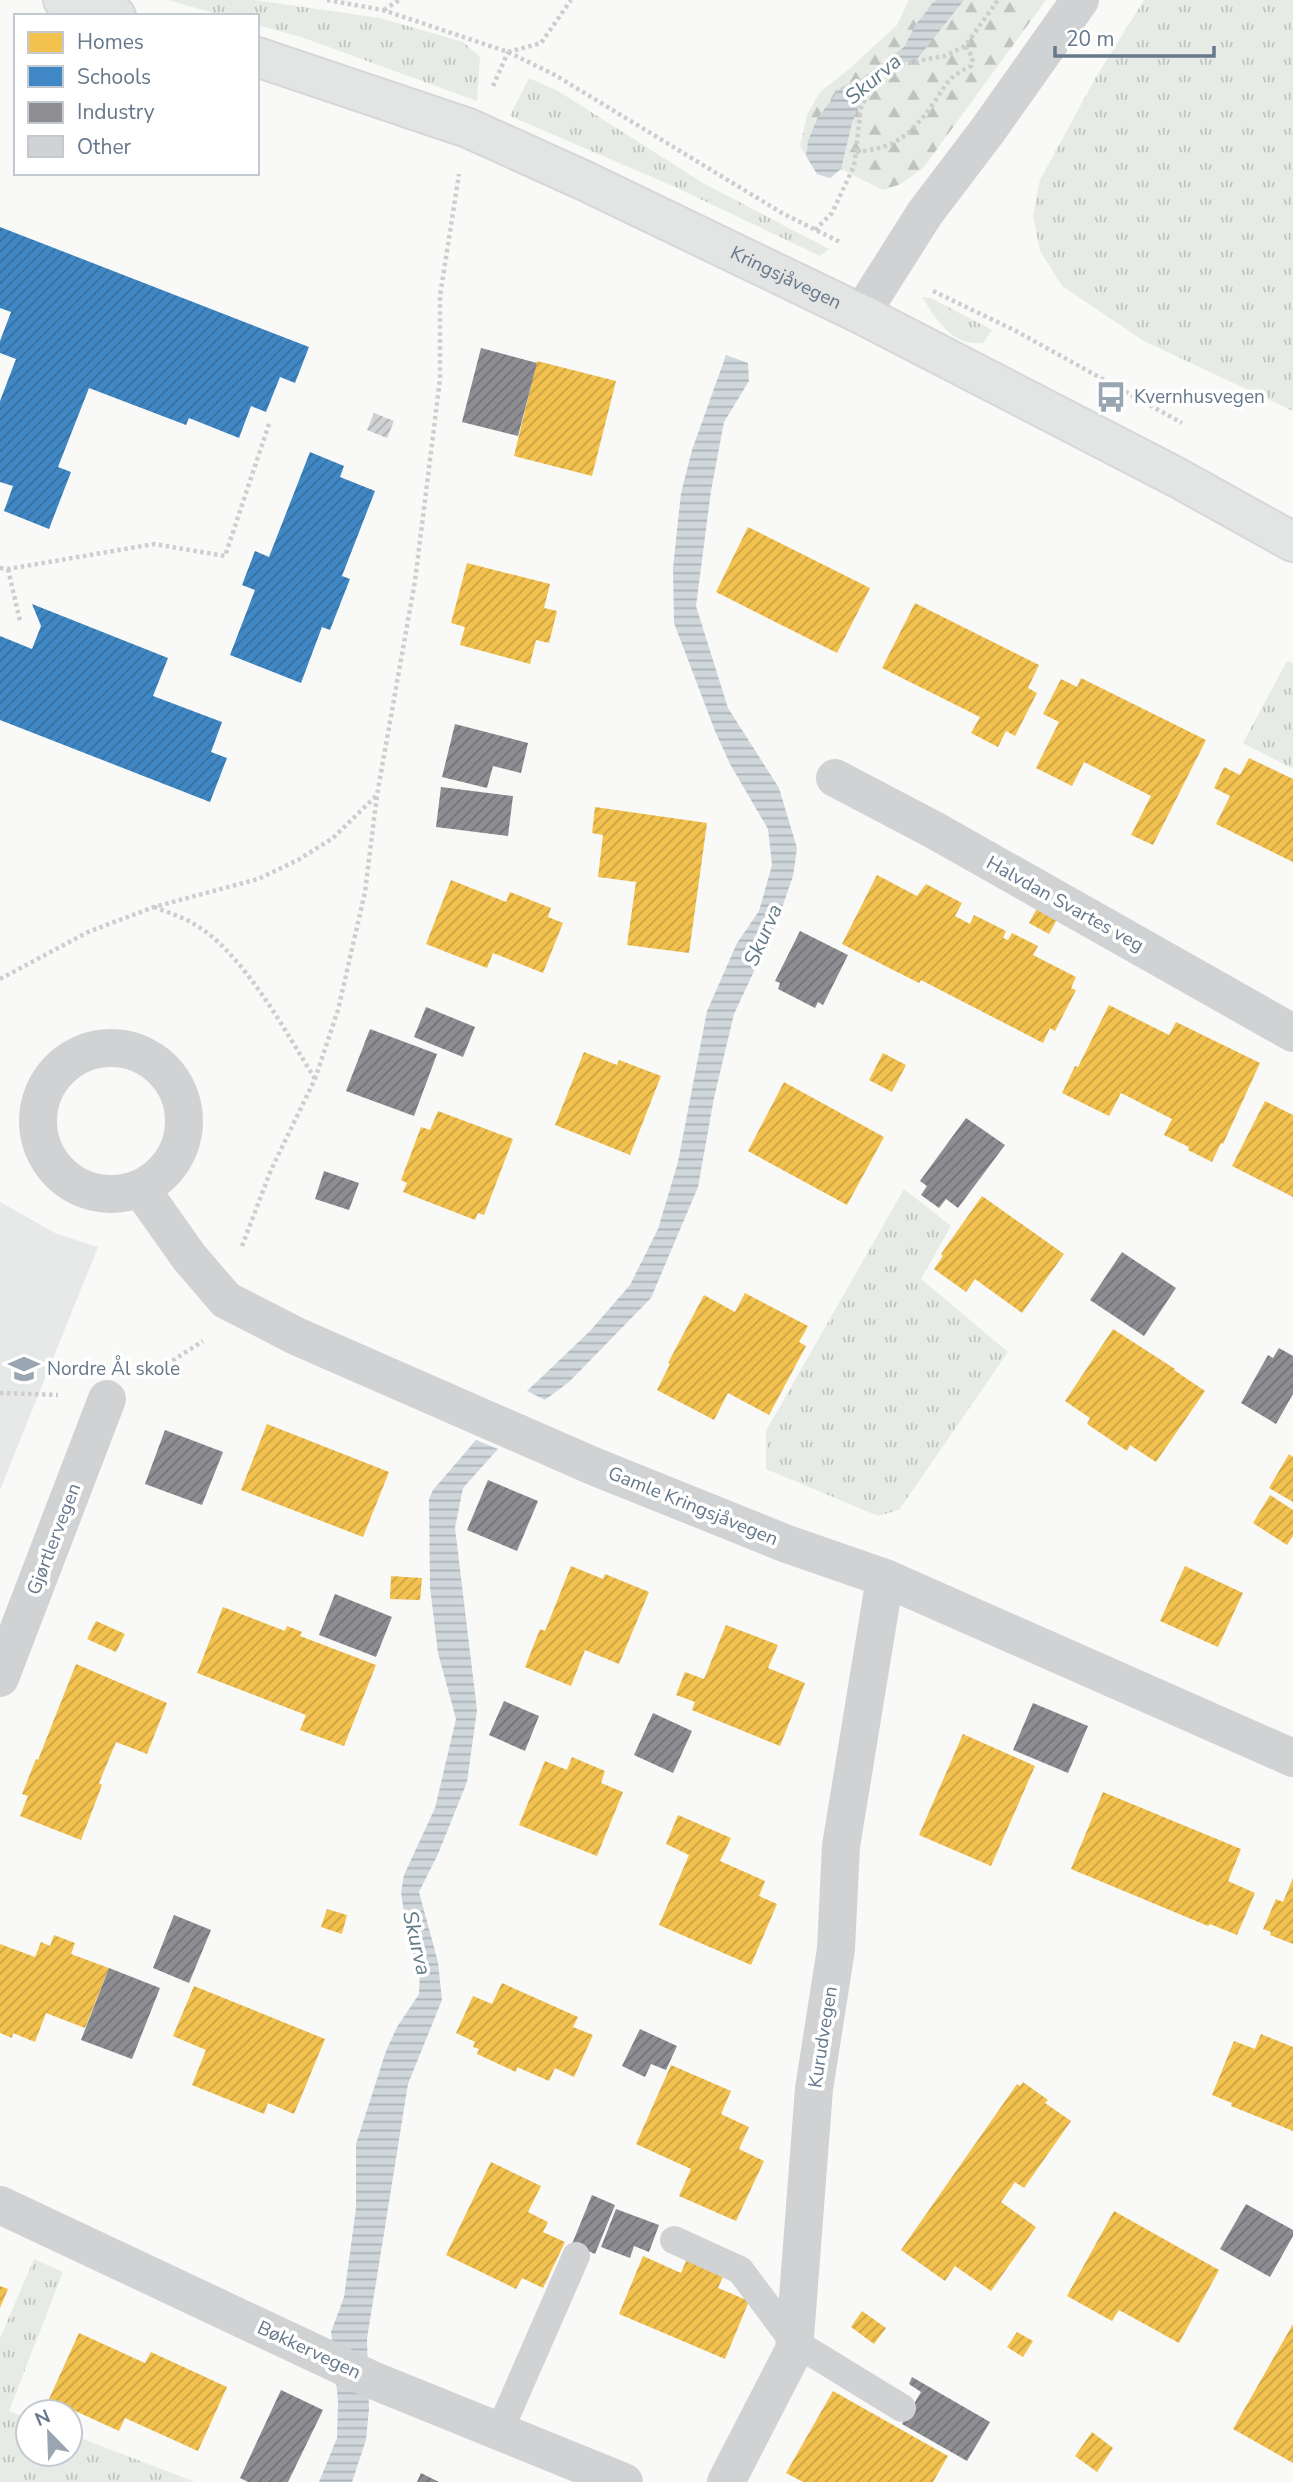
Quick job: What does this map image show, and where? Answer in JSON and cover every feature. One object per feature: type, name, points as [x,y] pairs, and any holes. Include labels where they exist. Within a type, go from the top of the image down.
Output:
[{"type":"street","points":[[63,0],[109,14]]},
{"type":"street","points":[[861,314],[925,213],[988,130],[1080,0]]},
{"type":"street","name":"Kringsjåvegen","points":[[259,58],[468,128],[585,181],[861,314],[1178,478],[1293,542]]},
{"type":"street","name":"Halvdan Svartes veg","points":[[835,778],[934,830],[1293,1033]]},
{"type":"street","name":"Gamle Kringsjåvegen","points":[[141,1189],[189,1256],[226,1300],[296,1336],[593,1466],[787,1544],[885,1578],[1293,1758]]},
{"type":"street","name":"Gjørtlervegen","points":[[0,1678],[107,1399]]},
{"type":"street","name":"Kurudvegen","points":[[726,2482],[794,2350],[814,2089],[836,1949],[841,1846],[885,1578]]},
{"type":"street","name":"Bøkkervegen","points":[[0,2205],[370,2379],[624,2482]]},
{"type":"lane","points":[[674,2240],[740,2270],[794,2342],[902,2408]]},
{"type":"lane","points":[[499,2432],[576,2256]]},
{"type":"path","points":[[327,0],[383,10],[508,52],[555,75],[815,230],[842,243]]},
{"type":"path","points":[[383,10],[399,0]]},
{"type":"path","points":[[508,52],[541,43],[571,0]]},
{"type":"path","points":[[815,230],[832,213],[854,166],[861,108],[871,86],[892,69],[906,63],[945,56],[965,46],[998,0]]},
{"type":"path","points":[[856,152],[876,150],[893,144],[906,134],[933,104],[949,78],[971,66],[973,58],[965,46]]},
{"type":"path","points":[[491,91],[508,52]]},
{"type":"path","points":[[242,1247],[271,1170],[315,1079],[338,1010],[365,892],[377,795],[415,580],[440,379],[440,296],[459,173]]},
{"type":"path","points":[[926,287],[1014,330],[1184,424]]},
{"type":"path","points":[[0,568],[8,569],[154,544],[225,556],[269,424]]},
{"type":"path","points":[[8,569],[20,621]]},
{"type":"path","points":[[0,979],[88,932],[154,907],[258,879],[298,860],[333,838],[377,795]]},
{"type":"path","points":[[154,907],[194,924],[226,949],[261,996],[315,1079]]},
{"type":"path","points":[[0,1393],[39,1393],[107,1399],[162,1369],[207,1339]]},
{"type":"shaded area","name":"Nordre Ål skole","points":[[0,1202],[57,1234],[98,1247],[0,1490]]},
{"type":"green space","points":[[168,0],[254,0],[380,18],[463,42],[480,57],[477,101],[301,37],[259,26],[259,14],[217,14]]},
{"type":"green space","points":[[909,0],[1046,0],[924,167],[901,184],[883,190],[841,169],[830,178],[817,174],[800,146],[807,115],[820,92],[897,25]]},
{"type":"green space","points":[[1144,0],[1293,0],[1293,411],[1144,341],[1062,286],[1040,251],[1033,215],[1040,180],[1096,77]]},
{"type":"green space","points":[[529,78],[558,91],[703,183],[829,249],[820,256],[675,187],[510,116]]},
{"type":"green space","points":[[922,297],[931,298],[992,330],[983,343],[962,340],[946,330]]},
{"type":"green space","points":[[1287,661],[1293,663],[1293,769],[1243,743]]},
{"type":"green space","points":[[904,1189],[951,1226],[921,1279],[1008,1352],[899,1510],[878,1516],[766,1469],[766,1431]]},
{"type":"green space","points":[[34,2259],[63,2272],[9,2411],[14,2413],[14,2468],[84,2468],[84,2439],[195,2482],[0,2482],[0,2338]]},
{"type":"water","name":"Skurva","points":[[936,0],[964,0],[918,58],[895,66],[864,93],[852,123],[841,169],[830,178],[817,174],[806,156],[808,141],[817,119],[841,87],[861,79],[904,47],[916,24]]},
{"type":"water","name":"Skurva","points":[[726,355],[748,363],[749,381],[724,422],[711,491],[696,606],[728,708],[779,788],[797,848],[793,876],[777,922],[734,1014],[714,1098],[698,1187],[651,1298],[569,1382],[545,1400],[527,1391],[590,1331],[630,1285],[658,1229],[678,1162],[707,1011],[737,943],[759,911],[772,865],[768,829],[730,764],[674,623],[673,568],[681,493],[692,450]]},
{"type":"water","name":"Skurva","points":[[476,1440],[498,1449],[463,1488],[455,1528],[477,1710],[467,1782],[438,1854],[419,1892],[438,1962],[442,2000],[408,2084],[367,2339],[369,2409],[366,2440],[352,2482],[319,2482],[337,2438],[338,2401],[331,2332],[344,2297],[356,2208],[356,2144],[386,2051],[397,2027],[419,1994],[420,1969],[408,1941],[401,1892],[404,1875],[435,1808],[456,1719],[438,1653],[430,1587],[429,1499],[433,1490]]},
{"type":"building: Homes","points":[[537,361],[616,381],[592,476],[514,456]]},
{"type":"building: Homes","points":[[748,527],[870,588],[837,653],[716,592]]},
{"type":"building: Homes","points":[[467,563],[550,584],[544,608],[557,611],[549,643],[536,640],[530,664],[460,645],[465,627],[451,623]]},
{"type":"building: Homes","points":[[915,603],[1039,665],[1028,688],[1037,693],[1015,736],[1006,731],[998,747],[971,733],[980,717],[882,668]]},
{"type":"building: Homes","points":[[1081,678],[1206,740],[1153,845],[1131,835],[1151,796],[1084,762],[1072,786],[1036,768],[1059,722],[1043,714],[1061,679],[1077,687]]},
{"type":"building: Homes","points":[[1249,758],[1293,779],[1293,862],[1216,824],[1230,796],[1214,788],[1224,767],[1240,775]]},
{"type":"building: Homes","points":[[595,807],[707,823],[689,953],[627,945],[636,882],[598,877],[603,835],[592,833]]},
{"type":"building: Homes","points":[[877,875],[917,896],[926,884],[962,903],[955,916],[970,924],[974,915],[1006,931],[1003,938],[1008,940],[1012,933],[1038,946],[1033,955],[1076,977],[1071,988],[1076,990],[1055,1031],[1050,1028],[1043,1043],[921,980],[919,983],[842,944]]},
{"type":"building: Homes","points":[[451,880],[506,902],[510,892],[551,908],[548,917],[563,923],[543,973],[493,953],[487,968],[426,944]]},
{"type":"building: Homes","points":[[1040,903],[1060,914],[1049,934],[1029,923]]},
{"type":"building: Homes","points":[[1109,1005],[1169,1035],[1176,1022],[1260,1063],[1212,1162],[1164,1135],[1172,1119],[1121,1093],[1109,1116],[1062,1093]]},
{"type":"building: Homes","points":[[584,1052],[617,1065],[619,1060],[661,1076],[630,1155],[555,1125]]},
{"type":"building: Homes","points":[[883,1053],[906,1065],[892,1092],[869,1080]]},
{"type":"building: Homes","points":[[784,1082],[884,1137],[847,1205],[748,1151]]},
{"type":"building: Homes","points":[[1265,1101],[1293,1115],[1293,1197],[1232,1166]]},
{"type":"building: Homes","points":[[438,1111],[513,1139],[484,1215],[478,1213],[475,1220],[403,1192],[407,1183],[401,1180],[421,1127],[430,1130]]},
{"type":"building: Homes","points":[[982,1196],[1064,1254],[1022,1313],[975,1279],[966,1292],[934,1269],[943,1256],[941,1254]]},
{"type":"building: Homes","points":[[745,1293],[808,1326],[799,1342],[806,1346],[769,1415],[728,1393],[714,1420],[657,1390],[670,1364],[668,1363],[704,1295],[735,1312]]},
{"type":"building: Homes","points":[[1113,1329],[1205,1391],[1156,1462],[1130,1445],[1127,1451],[1087,1424],[1090,1418],[1065,1401]]},
{"type":"building: Homes","points":[[267,1424],[389,1472],[363,1537],[241,1490]]},
{"type":"building: Homes","points":[[1289,1454],[1293,1457],[1293,1502],[1269,1488]]},
{"type":"building: Homes","points":[[1270,1495],[1293,1510],[1293,1536],[1287,1545],[1253,1523]]},
{"type":"building: Homes","points":[[571,1566],[603,1579],[605,1574],[649,1592],[619,1664],[585,1650],[571,1686],[525,1667],[540,1629],[545,1631]]},
{"type":"building: Homes","points":[[1185,1566],[1243,1593],[1218,1647],[1160,1621]]},
{"type":"building: Homes","points":[[391,1576],[422,1578],[420,1600],[390,1599]]},
{"type":"building: Homes","points":[[223,1607],[285,1631],[287,1626],[302,1632],[300,1636],[376,1665],[344,1746],[300,1730],[306,1715],[197,1673]]},
{"type":"building: Homes","points":[[96,1621],[125,1634],[116,1652],[87,1639]]},
{"type":"building: Homes","points":[[726,1625],[778,1645],[768,1668],[805,1683],[780,1746],[692,1710],[695,1702],[676,1695],[685,1672],[704,1679]]},
{"type":"building: Homes","points":[[76,1664],[167,1703],[147,1754],[116,1742],[99,1783],[102,1785],[81,1840],[20,1816],[28,1796],[22,1794]]},
{"type":"building: Homes","points":[[963,1734],[1035,1766],[991,1866],[919,1835]]},
{"type":"building: Homes","points":[[572,1757],[605,1771],[601,1783],[623,1792],[597,1856],[519,1825],[545,1761],[567,1770]]},
{"type":"building: Homes","points":[[1103,1792],[1241,1849],[1228,1881],[1255,1893],[1237,1935],[1210,1924],[1208,1926],[1071,1869]]},
{"type":"building: Homes","points":[[678,1815],[731,1838],[720,1861],[765,1881],[759,1896],[777,1904],[751,1965],[659,1925],[689,1855],[666,1844]]},
{"type":"building: Homes","points":[[1293,1878],[1293,1944],[1270,1935],[1271,1932],[1263,1929],[1276,1899],[1283,1902]]},
{"type":"building: Homes","points":[[327,1909],[347,1915],[342,1934],[321,1927]]},
{"type":"building: Homes","points":[[54,1935],[75,1943],[71,1954],[109,1968],[85,2028],[46,2013],[35,2042],[13,2033],[12,2038],[0,2033],[0,1944],[35,1957],[41,1942],[50,1946]]},
{"type":"building: Homes","points":[[502,1983],[578,2017],[573,2027],[593,2035],[574,2077],[555,2068],[549,2081],[517,2067],[516,2072],[477,2054],[479,2049],[473,2047],[475,2042],[456,2033],[473,1996],[492,2004]]},
{"type":"building: Homes","points":[[194,1986],[325,2039],[294,2114],[268,2103],[264,2114],[192,2085],[206,2050],[173,2036]]},
{"type":"building: Homes","points":[[1261,2034],[1293,2047],[1293,2131],[1231,2106],[1232,2103],[1212,2095],[1234,2041],[1255,2049]]},
{"type":"building: Homes","points":[[671,2065],[731,2091],[721,2114],[749,2127],[739,2149],[764,2161],[736,2221],[679,2196],[691,2169],[636,2144]]},
{"type":"building: Homes","points":[[1023,2082],[1048,2100],[1045,2103],[1071,2121],[1024,2188],[1015,2182],[1001,2202],[1036,2227],[991,2291],[955,2266],[945,2281],[901,2250],[1017,2084],[1020,2086]]},
{"type":"building: Homes","points":[[491,2162],[541,2186],[528,2212],[548,2222],[543,2232],[565,2242],[543,2288],[522,2278],[516,2289],[446,2255]]},
{"type":"building: Homes","points":[[1114,2211],[1219,2270],[1179,2343],[1119,2310],[1112,2321],[1067,2296]]},
{"type":"building: Homes","points":[[643,2256],[681,2273],[688,2256],[725,2272],[718,2288],[749,2301],[725,2359],[619,2314]]},
{"type":"building: Homes","points":[[0,2286],[8,2289],[0,2308]]},
{"type":"building: Homes","points":[[862,2311],[886,2328],[874,2344],[851,2327]]},
{"type":"building: Homes","points":[[1293,2324],[1293,2463],[1233,2429]]},
{"type":"building: Homes","points":[[1017,2332],[1033,2341],[1023,2357],[1007,2347]]},
{"type":"building: Homes","points":[[79,2333],[145,2363],[151,2352],[227,2387],[198,2451],[125,2418],[119,2431],[84,2415],[84,2398],[49,2398]]},
{"type":"building: Homes","points":[[833,2391],[948,2456],[933,2482],[803,2482],[786,2473]]},
{"type":"building: Homes","points":[[1092,2432],[1113,2448],[1097,2472],[1075,2456]]},
{"type":"building: Schools","points":[[0,227],[309,347],[295,383],[280,377],[266,412],[251,406],[239,438],[189,418],[186,425],[89,388],[58,467],[71,472],[49,529],[4,511],[13,486],[0,482],[0,401],[16,359],[0,353],[0,341],[11,312],[0,308]]},
{"type":"building: Schools","points":[[310,452],[344,466],[340,477],[375,491],[342,576],[350,579],[330,630],[322,627],[301,683],[230,655],[255,590],[242,585],[255,551],[269,557]]},
{"type":"building: Schools","points":[[32,604],[168,658],[153,696],[222,722],[211,752],[227,758],[210,802],[0,720],[0,636],[32,649],[41,626]]},
{"type":"building: Industry","points":[[481,348],[537,363],[518,436],[462,422]]},
{"type":"building: Industry","points":[[455,724],[528,743],[521,773],[493,766],[487,788],[442,777]]},
{"type":"building: Industry","points":[[441,787],[513,796],[508,836],[436,827]]},
{"type":"building: Industry","points":[[800,931],[848,955],[823,1005],[818,1002],[815,1008],[778,989],[780,983],[775,981]]},
{"type":"building: Industry","points":[[426,1007],[475,1027],[463,1057],[414,1037]]},
{"type":"building: Industry","points":[[370,1029],[437,1054],[414,1116],[346,1091]]},
{"type":"building: Industry","points":[[966,1118],[1005,1145],[958,1208],[946,1199],[939,1208],[921,1195],[927,1186],[920,1181]]},
{"type":"building: Industry","points":[[324,1171],[359,1183],[349,1210],[315,1199]]},
{"type":"building: Industry","points":[[1122,1252],[1176,1288],[1144,1336],[1090,1300]]},
{"type":"building: Industry","points":[[1279,1348],[1293,1356],[1293,1394],[1276,1424],[1241,1403],[1268,1355],[1273,1358]]},
{"type":"building: Industry","points":[[165,1430],[223,1452],[202,1505],[145,1484]]},
{"type":"building: Industry","points":[[488,1480],[538,1501],[517,1551],[467,1530]]},
{"type":"building: Industry","points":[[335,1594],[392,1617],[376,1657],[319,1635]]},
{"type":"building: Industry","points":[[504,1701],[539,1716],[525,1751],[489,1735]]},
{"type":"building: Industry","points":[[1033,1703],[1088,1726],[1068,1773],[1013,1750]]},
{"type":"building: Industry","points":[[653,1713],[692,1731],[673,1773],[634,1755]]},
{"type":"building: Industry","points":[[174,1915],[211,1930],[189,1983],[153,1968]]},
{"type":"building: Industry","points":[[109,1968],[160,1988],[132,2059],[81,2040]]},
{"type":"building: Industry","points":[[640,2029],[677,2046],[666,2070],[651,2064],[645,2077],[622,2066]]},
{"type":"building: Industry","points":[[592,2195],[615,2205],[595,2254],[572,2244]]},
{"type":"building: Industry","points":[[1246,2204],[1293,2230],[1293,2236],[1270,2277],[1220,2249]]},
{"type":"building: Industry","points":[[616,2209],[659,2225],[649,2252],[634,2246],[630,2258],[601,2247]]},
{"type":"building: Industry","points":[[912,2377],[990,2422],[967,2461],[902,2424],[921,2392],[909,2384]]},
{"type":"building: Industry","points":[[281,2390],[323,2410],[288,2482],[248,2482],[240,2478]]},
{"type":"building: Industry","points":[[421,2473],[439,2482],[417,2482]]},
{"type":"building: Other","points":[[374,413],[394,421],[387,438],[367,430]]},
{"type":"place","name":"Kvernhusvegen","points":[[1111,397]]},
{"type":"place","name":"Nordre Ål skole","points":[[24,1369]]}]
